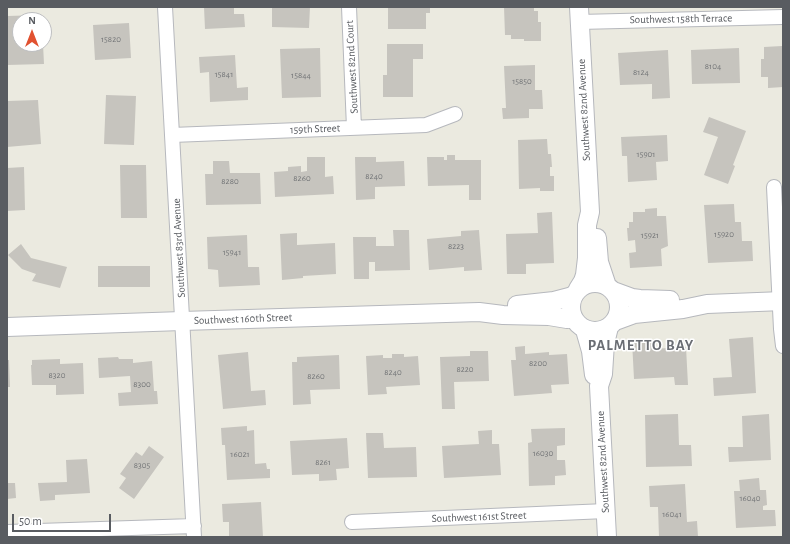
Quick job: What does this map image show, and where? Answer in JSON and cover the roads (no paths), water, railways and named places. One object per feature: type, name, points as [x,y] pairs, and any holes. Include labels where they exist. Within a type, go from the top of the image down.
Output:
[{"type":"street","name":"Southwest 83rd Avenue","points":[[165,7],[194,532]]},
{"type":"street","name":"Southwest 82nd Court","points":[[349,7],[354,128]]},
{"type":"street","name":"Southwest 158th Terrace","points":[[579,15],[783,17]]},
{"type":"street","name":"Southwest 82nd Avenue","points":[[576,292],[585,275],[587,258],[587,225],[590,212],[579,15]]},
{"type":"street","name":"159th Street","points":[[172,135],[426,125],[455,114]]},
{"type":"street","points":[[774,187],[783,346]]},
{"type":"street","name":"Southwest 82nd Avenue","points":[[590,212],[596,226],[599,262],[610,289]]},
{"type":"street","points":[[706,304],[682,300],[640,299],[626,296],[600,284],[592,283],[585,285],[576,292],[570,307],[579,324],[589,331],[598,331],[634,314],[682,309],[706,304],[781,301]]},
{"type":"street","points":[[610,289],[617,298],[619,305],[618,313],[612,324]]},
{"type":"street","name":"Southwest 160th Street","points":[[479,312],[502,306],[554,301],[576,292]]},
{"type":"street","name":"Southwest 160th Street","points":[[7,328],[479,312],[503,315],[548,316],[567,319],[579,324]]},
{"type":"street","name":"Southwest 82nd Avenue","points":[[579,324],[591,351],[594,377],[599,386]]},
{"type":"street","name":"Southwest 82nd Avenue","points":[[607,537],[599,386],[603,374],[605,343],[612,324]]},
{"type":"street","name":"Southwest 161st Street","points":[[352,522],[606,512]]},
{"type":"street","points":[[7,532],[194,532]]},
{"type":"district","name":"PALMETTO BAY","points":[[641,345]]}]
